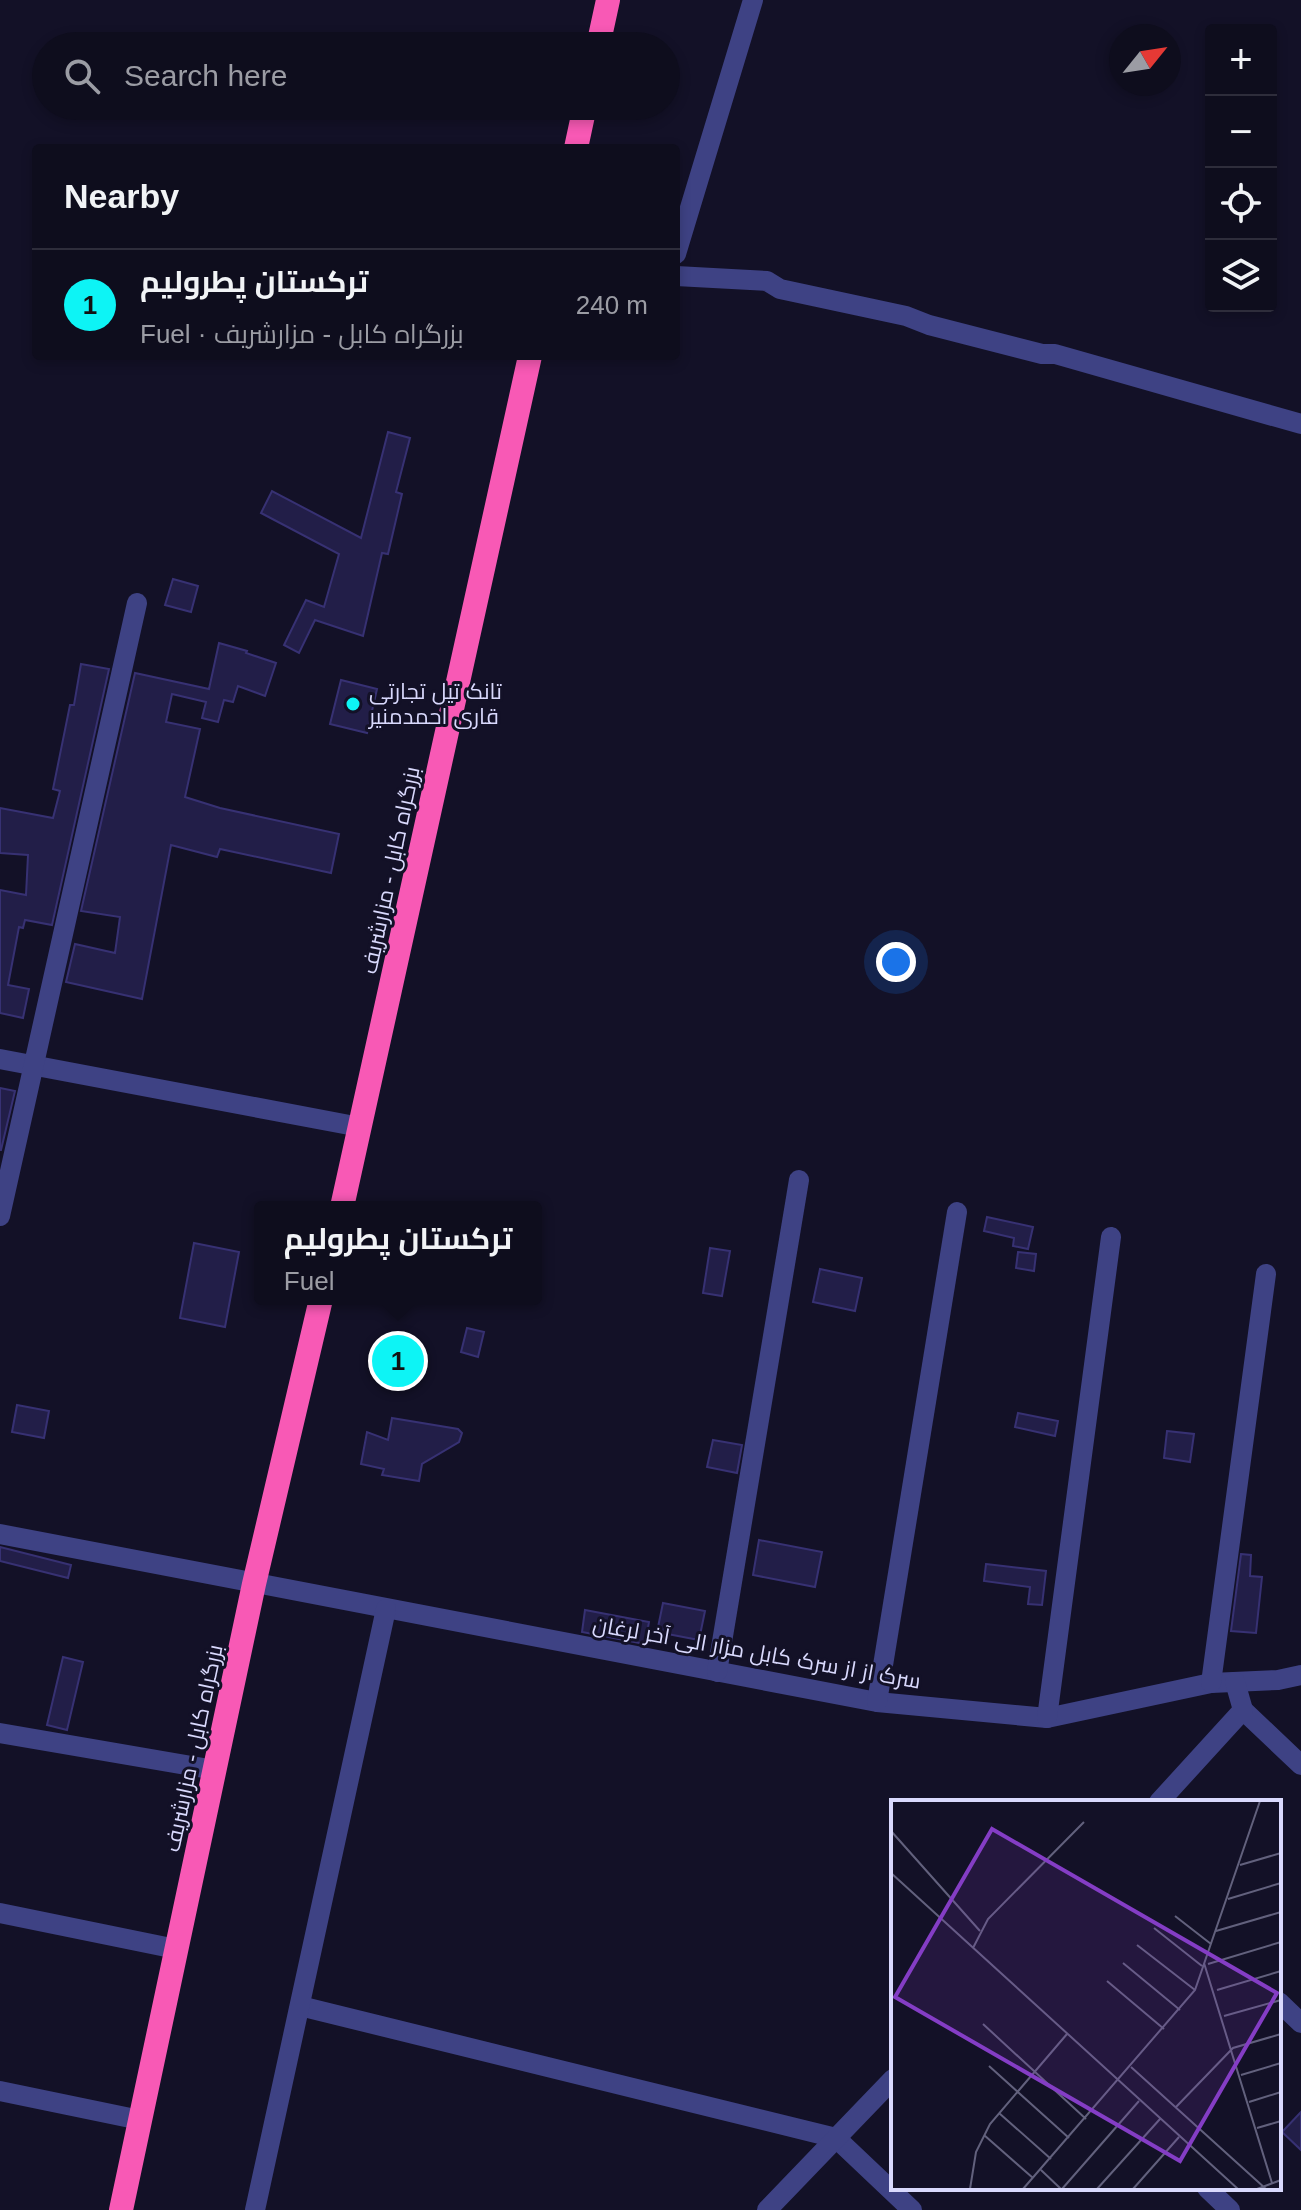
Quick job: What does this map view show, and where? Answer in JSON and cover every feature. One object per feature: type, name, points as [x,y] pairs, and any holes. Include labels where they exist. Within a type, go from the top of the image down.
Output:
[{"type":"highway","points":[[601,32],[608,0]]},
{"type":"highway","points":[[577,144],[582,120]]},
{"type":"highway","name":"بزرگراه کابل - مزارشریف","points":[[343,1201],[529,360]]},
{"type":"highway","name":"بزرگراه کابل - مزارشریف","points":[[121,2210],[254,1584],[320,1305]]},
{"type":"street","points":[[680,241],[753,0]]},
{"type":"street","points":[[680,276],[767,281],[780,289],[906,316],[929,325],[1042,354],[1055,354],[1301,424]]},
{"type":"street","points":[[0,1216],[137,603]]},
{"type":"street","points":[[0,1059],[360,1127]]},
{"type":"street","points":[[717,1672],[799,1180]]},
{"type":"street","points":[[877,1702],[957,1212]]},
{"type":"street","points":[[1047,1718],[1111,1237]]},
{"type":"street","points":[[1211,1683],[1266,1274]]},
{"type":"street","name":"سرک از از سرک کابل مزار الی آخر لرغان","points":[[0,1534],[877,1702],[1047,1718],[1211,1683],[1278,1680],[1301,1675]]},
{"type":"street","points":[[255,2210],[386,1609]]},
{"type":"street","points":[[1235,1682],[1243,1710],[1301,1765]]},
{"type":"street","points":[[1161,1800],[1243,1710]]},
{"type":"street","points":[[0,1733],[215,1770]]},
{"type":"street","points":[[0,1913],[176,1949]]},
{"type":"street","points":[[1281,2004],[1301,2023]]},
{"type":"street","points":[[300,2006],[836,2138],[912,2210]]},
{"type":"street","points":[[767,2210],[891,2081]]},
{"type":"street","points":[[0,2091],[140,2120]]},
{"type":"street","points":[[1209,2190],[1230,2210]]},
{"type":"building","points":[[388,432],[410,438],[396,492],[402,494],[388,554],[382,553],[363,636],[315,620],[299,653],[284,645],[306,600],[324,607],[339,554],[261,513],[272,491],[361,538]]},
{"type":"building","points":[[173,579],[198,586],[191,612],[165,605]]},
{"type":"building","points":[[219,643],[276,663],[265,696],[238,686],[233,702],[224,700],[218,722],[202,718],[206,702],[172,694],[166,722],[200,729],[185,797],[220,808],[339,834],[331,873],[220,849],[217,857],[171,845],[142,999],[66,982],[75,944],[115,953],[120,917],[81,911],[135,673],[209,689]]},
{"type":"building","points":[[81,664],[109,669],[52,925],[25,920],[23,928],[19,927],[8,985],[29,989],[23,1018],[0,1013],[0,890],[26,895],[28,855],[0,853],[0,808],[53,818],[60,791],[53,789]]},
{"type":"building","points":[[341,680],[377,689],[367,733],[330,724]]},
{"type":"building","points":[[0,1088],[15,1091],[1,1150],[0,1150]]},
{"type":"building","points":[[987,1217],[1033,1227],[1028,1249],[1013,1246],[1014,1238],[984,1231]]},
{"type":"building","points":[[194,1243],[239,1252],[225,1327],[180,1318]]},
{"type":"building","points":[[710,1248],[730,1251],[722,1296],[703,1293]]},
{"type":"building","points":[[1018,1252],[1036,1254],[1034,1271],[1016,1268]]},
{"type":"building","points":[[820,1269],[862,1278],[855,1311],[813,1302]]},
{"type":"building","points":[[467,1328],[484,1332],[478,1357],[461,1352]]},
{"type":"building","points":[[17,1405],[49,1411],[44,1438],[12,1432]]},
{"type":"building","points":[[1018,1413],[1058,1421],[1055,1436],[1015,1427]]},
{"type":"building","points":[[392,1418],[458,1429],[462,1433],[459,1442],[422,1464],[419,1481],[382,1475],[384,1469],[361,1464],[367,1432],[388,1440]]},
{"type":"building","points":[[1167,1431],[1194,1434],[1190,1462],[1164,1458]]},
{"type":"building","points":[[713,1440],[742,1445],[737,1473],[707,1467]]},
{"type":"building","points":[[759,1540],[822,1552],[815,1587],[753,1575]]},
{"type":"building","points":[[0,1547],[71,1565],[68,1578],[0,1561]]},
{"type":"building","points":[[1241,1554],[1251,1555],[1250,1576],[1262,1577],[1256,1633],[1231,1631]]},
{"type":"building","points":[[986,1564],[1046,1571],[1042,1605],[1028,1604],[1030,1587],[984,1581]]},
{"type":"building","points":[[663,1603],[705,1611],[699,1640],[657,1632]]},
{"type":"building","points":[[585,1610],[649,1622],[645,1644],[582,1632]]},
{"type":"building","points":[[63,1657],[83,1662],[67,1730],[47,1725]]},
{"type":"building","points":[[1301,2112],[1301,2150],[1282,2132]]},
{"type":"place","name":"تانک تیل تجارتی قاری احمدمنیر","points":[[353,704]]},
{"type":"place","name":"ترکستان پطرولیم","points":[[398,1361]]}]
